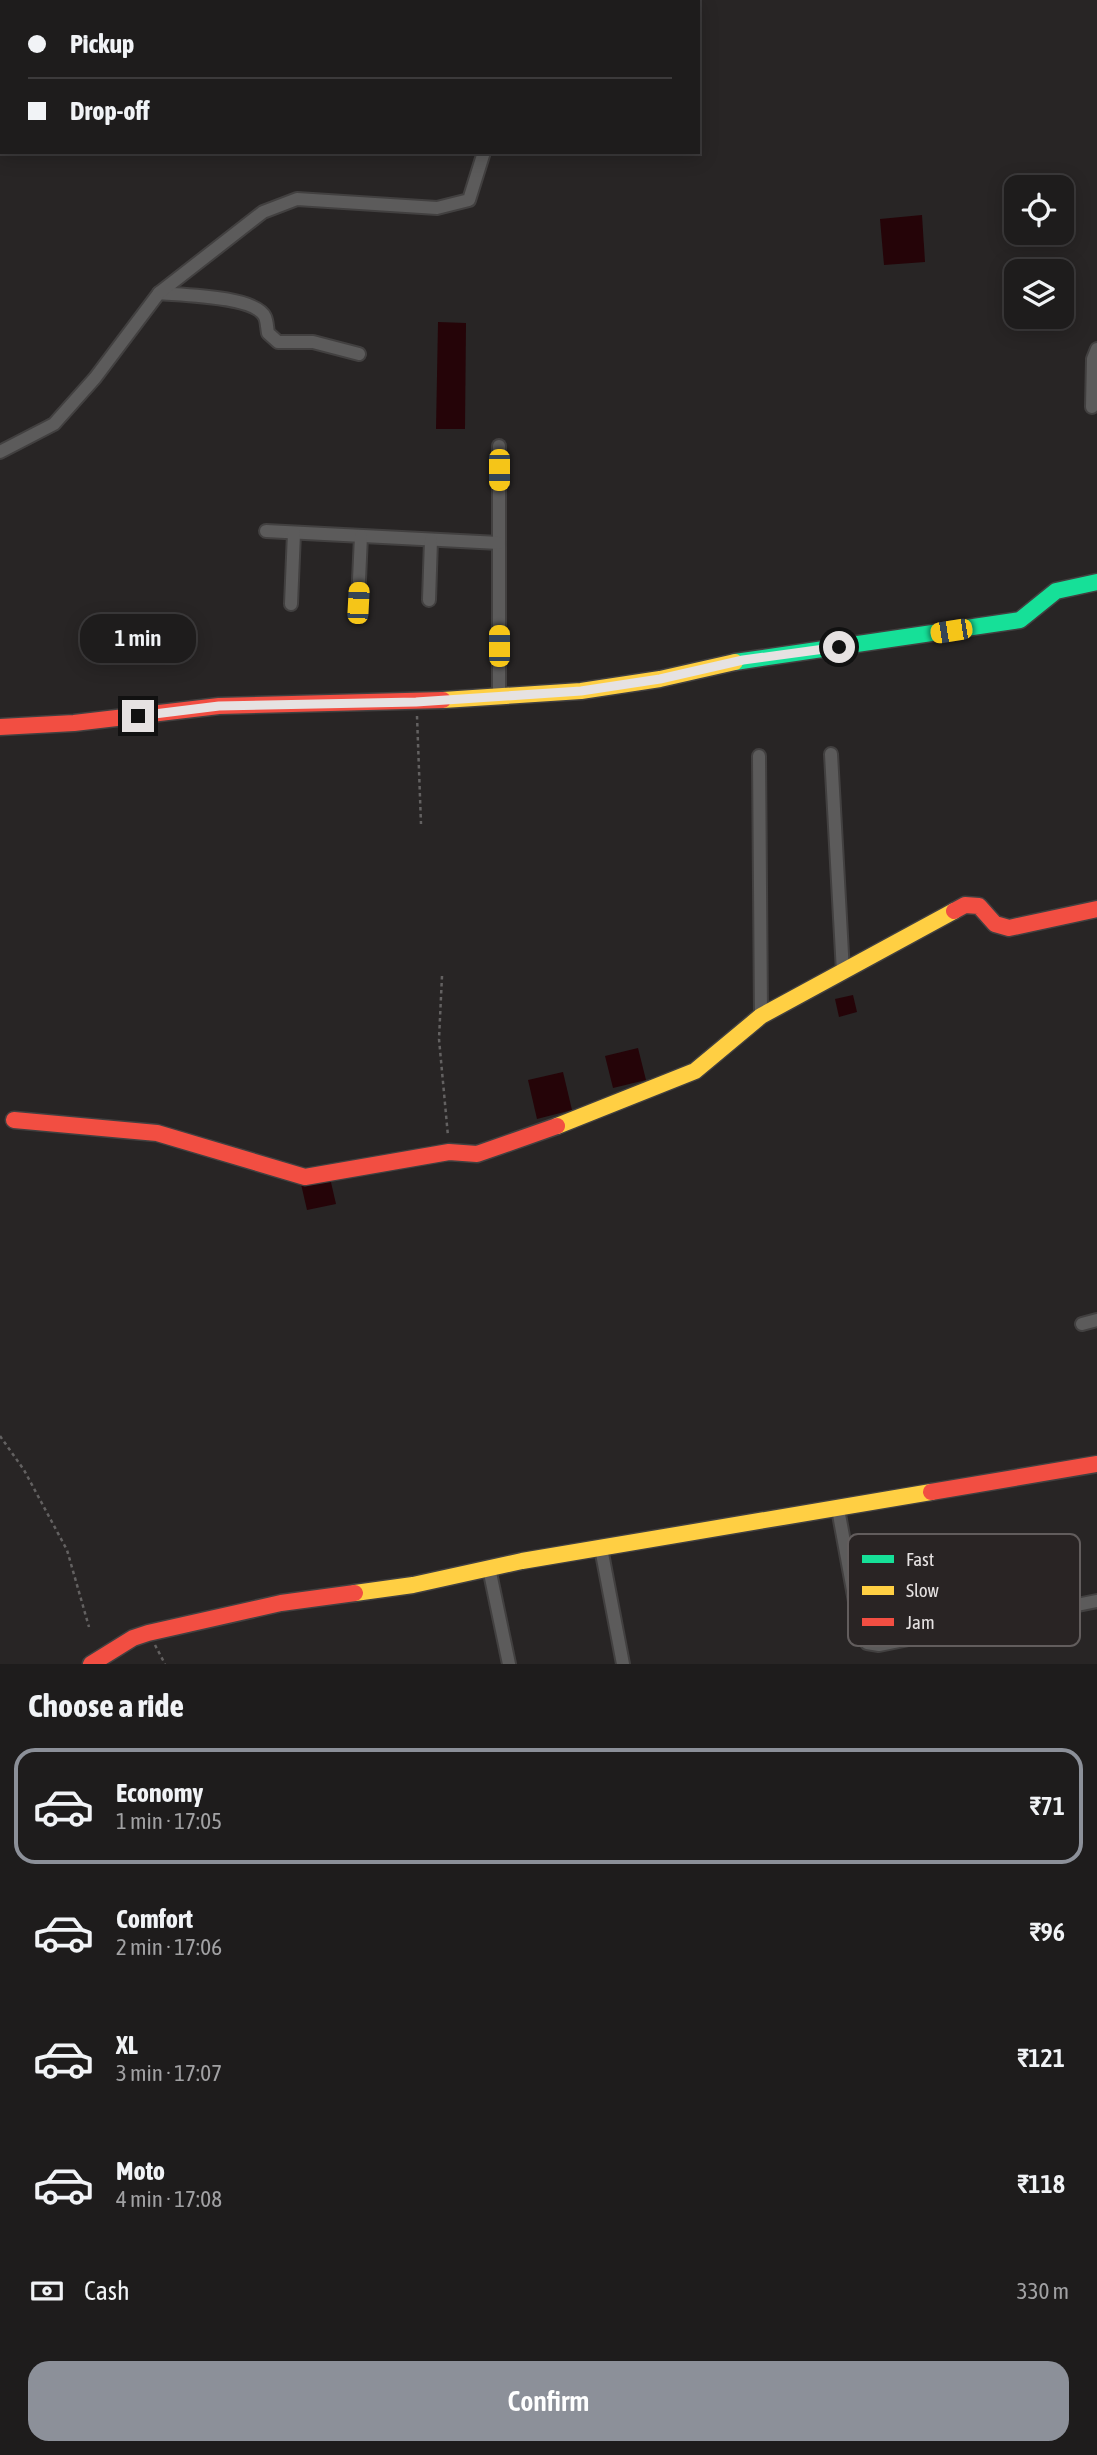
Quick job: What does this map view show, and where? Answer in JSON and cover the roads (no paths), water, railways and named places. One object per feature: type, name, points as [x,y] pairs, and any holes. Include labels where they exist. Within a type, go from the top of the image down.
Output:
[{"type":"street","points":[[0,452],[54,424],[95,378],[159,293],[263,212],[297,199],[437,208],[469,200],[483,154]]},
{"type":"street","points":[[159,293],[221,298],[256,307],[265,316],[268,333],[278,342],[313,342],[359,354]]},
{"type":"street","points":[[1092,407],[1093,359],[1097,349]]},
{"type":"street","points":[[499,446],[499,697]]},
{"type":"street","points":[[267,531],[499,543]]},
{"type":"street","points":[[291,604],[294,533]]},
{"type":"street","points":[[358,603],[361,536]]},
{"type":"street","points":[[429,600],[431,540]]},
{"type":"street","points":[[0,727],[74,723],[219,706],[416,702],[581,691],[660,679],[743,660],[1020,620],[1031,615],[1051,594],[1065,587],[1097,582]]},
{"type":"street","points":[[831,754],[843,972]]},
{"type":"street","points":[[760,757],[761,1016]]},
{"type":"street","points":[[13,1120],[157,1133],[305,1177],[325,1176],[449,1152],[477,1154],[498,1148],[519,1137],[584,1117],[695,1072],[761,1016],[965,905],[979,906],[995,924],[1009,928],[1097,909]]},
{"type":"street","points":[[1082,1324],[1097,1320]]},
{"type":"street","points":[[91,1664],[133,1637],[281,1603],[413,1584],[601,1548],[1097,1464]]},
{"type":"street","points":[[838,1509],[848,1563]]},
{"type":"street","points":[[601,1548],[623,1664]]},
{"type":"street","points":[[489,1568],[509,1664]]}]
